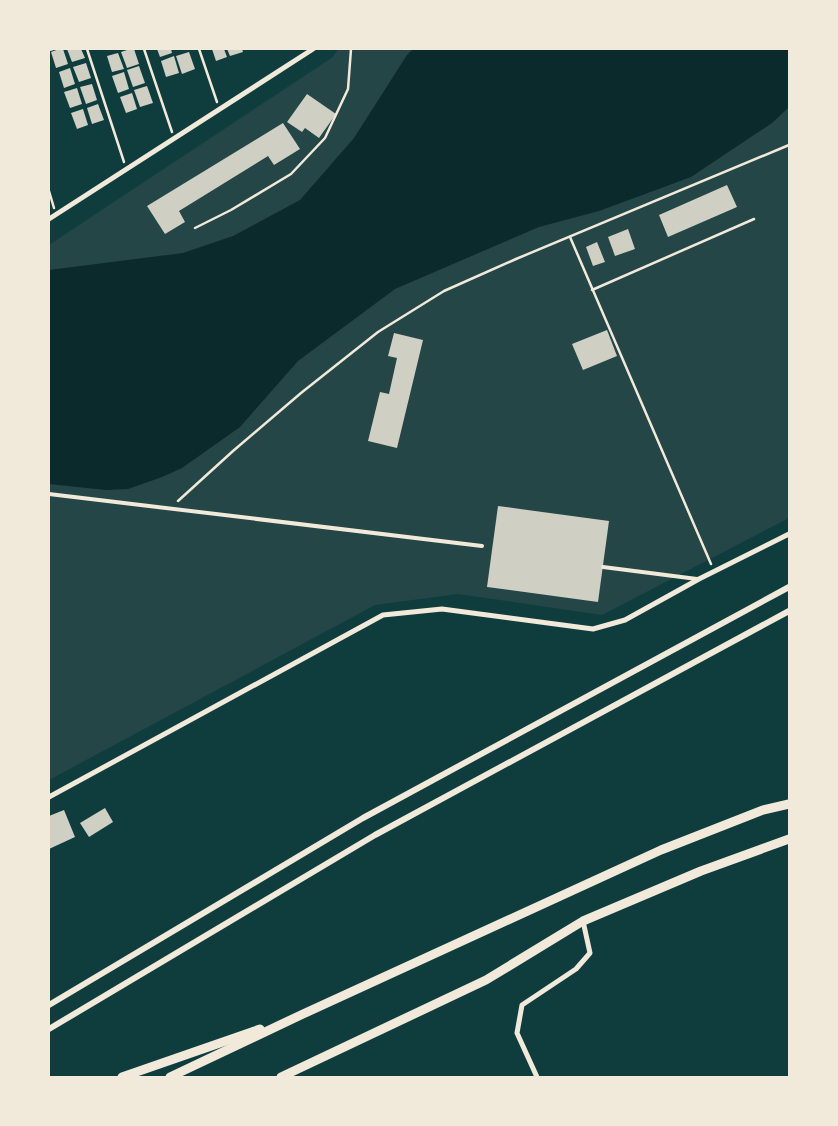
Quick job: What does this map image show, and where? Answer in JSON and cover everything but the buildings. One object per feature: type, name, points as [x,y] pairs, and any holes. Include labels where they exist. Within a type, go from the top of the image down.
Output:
[{"type":"highway","points":[[170,1077],[661,850],[763,810],[789,804]]},
{"type":"highway","points":[[281,1077],[486,980],[583,921],[701,871],[789,839]]},
{"type":"highway","points":[[122,1077],[303,1014]]},
{"type":"street","points":[[49,219],[313,49]]},
{"type":"street","points":[[49,494],[482,546]]},
{"type":"street","points":[[49,796],[383,615],[442,608],[593,629],[625,620],[789,534]]},
{"type":"street","points":[[603,567],[699,580]]},
{"type":"street","points":[[49,1005],[363,818],[789,587]]},
{"type":"street","points":[[49,1028],[375,835],[789,611]]},
{"type":"street","points":[[537,1077],[517,1033],[522,1005],[576,969],[590,953],[583,921]]},
{"type":"path","points":[[87,49],[126,168]]},
{"type":"path","points":[[144,49],[174,138]]},
{"type":"path","points":[[199,49],[219,108]]},
{"type":"path","points":[[195,228],[231,210],[290,174],[325,138],[348,89],[351,49]]},
{"type":"path","points":[[170,509],[233,451],[378,332],[444,291],[789,145]]},
{"type":"path","points":[[49,191],[56,214]]},
{"type":"path","points":[[592,290],[754,218]]},
{"type":"path","points":[[570,237],[714,572]]},
{"type":"shaded area","points":[[338,49],[789,49],[789,518],[602,615],[458,594],[375,605],[49,780],[49,245],[333,57]]},
{"type":"shaded area","points":[[413,49],[789,49],[789,107],[772,123],[691,177],[599,211],[539,227],[395,289],[298,361],[240,427],[182,468],[128,489],[106,490],[49,484],[49,270],[183,253],[233,236],[300,200],[354,138],[407,55]]}]
